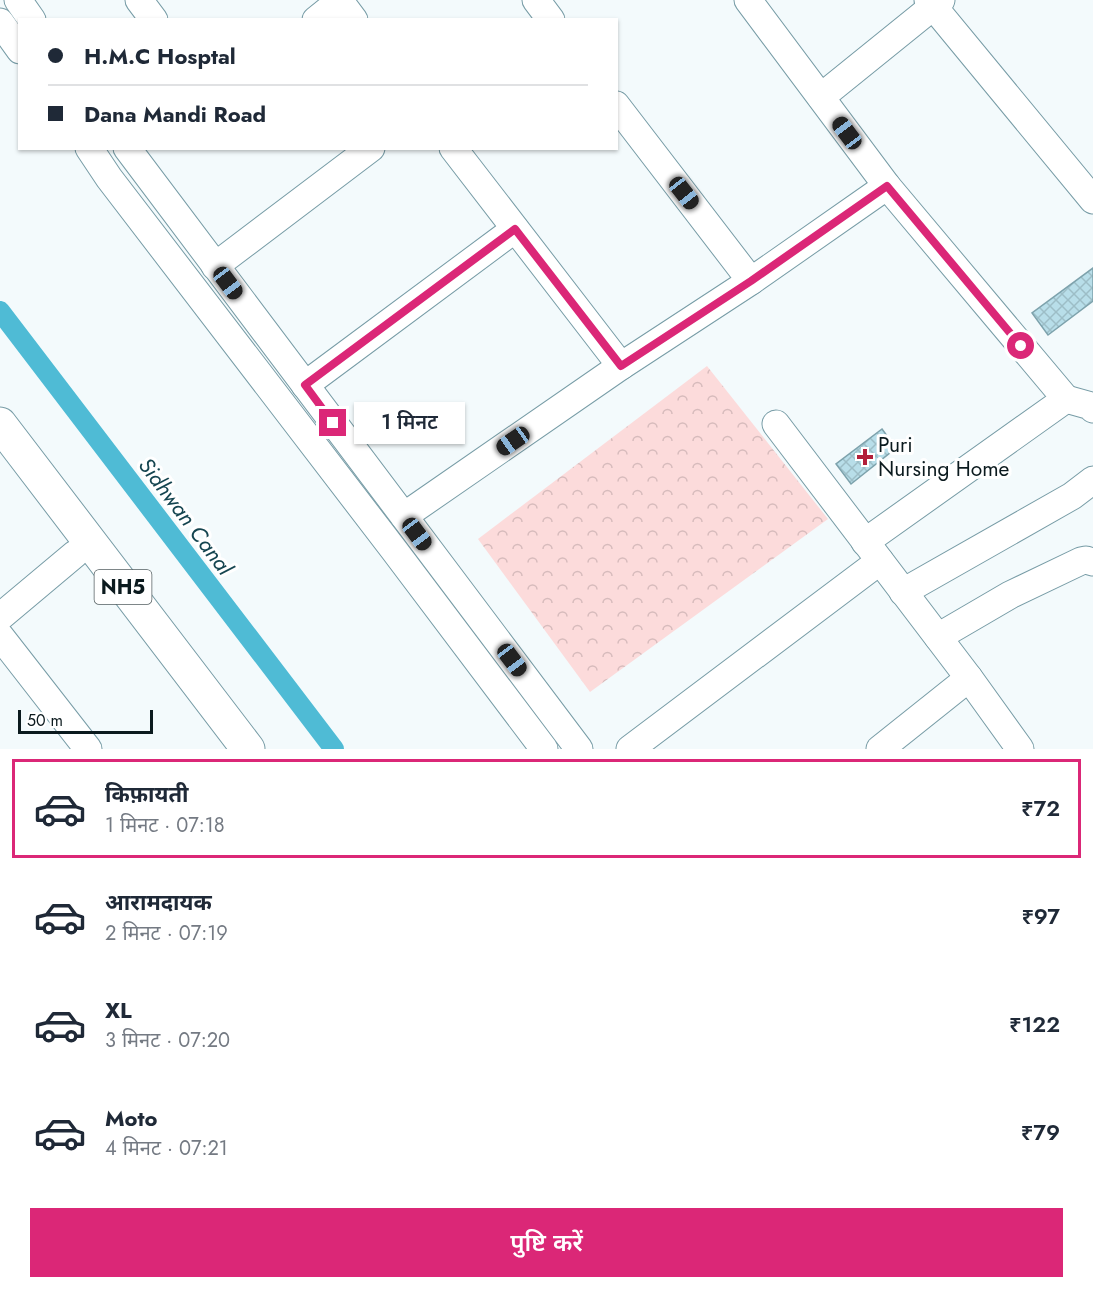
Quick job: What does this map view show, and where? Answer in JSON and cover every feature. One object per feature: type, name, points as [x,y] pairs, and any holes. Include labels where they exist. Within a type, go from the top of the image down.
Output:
[{"type":"highway","name":"NH5","points":[[0,424],[248,749]]},
{"type":"highway","name":"NH5","points":[[0,454],[224,749]]},
{"type":"street","points":[[18,0],[31,18]]},
{"type":"street","points":[[139,0],[152,18]]},
{"type":"street","points":[[536,0],[550,18]]},
{"type":"street","points":[[748,0],[887,186],[1066,399],[1091,406],[1093,409]]},
{"type":"street","points":[[821,97],[934,2],[1093,200]]},
{"type":"street","points":[[320,18],[344,5]]},
{"type":"street","points":[[0,22],[18,47]]},
{"type":"street","points":[[618,108],[751,281]]},
{"type":"street","points":[[89,150],[544,749]]},
{"type":"street","points":[[215,266],[368,150]]},
{"type":"street","points":[[455,150],[621,366]]},
{"type":"street","points":[[109,178],[137,152],[215,266],[579,749]]},
{"type":"street","points":[[404,516],[887,186]]},
{"type":"street","points":[[305,385],[515,229]]},
{"type":"street","points":[[630,749],[1066,399]]},
{"type":"street","points":[[777,424],[1020,749]]},
{"type":"street","points":[[903,592],[1072,496],[1093,480]]},
{"type":"street","points":[[0,617],[75,554]]},
{"type":"street","points":[[938,637],[1010,595],[1081,561],[1093,562]]},
{"type":"street","points":[[0,636],[88,749]]},
{"type":"street","points":[[880,749],[969,678]]},
{"type":"green space","points":[[707,366],[828,519],[590,692],[478,539]]},
{"type":"building","points":[[1093,268],[1093,301],[1048,335],[1032,313]]},
{"type":"building","name":"Puri Nursing Home","points":[[882,429],[896,448],[851,484],[836,464]]},
{"type":"waterway","name":"Sidhwan Canal","points":[[0,311],[334,749]]},
{"type":"place","name":"Puri Nursing Home","points":[[865,457]]},
{"type":"route","points":[[333,423],[305,385],[515,229],[621,366],[751,281],[887,186],[1021,346]]}]
